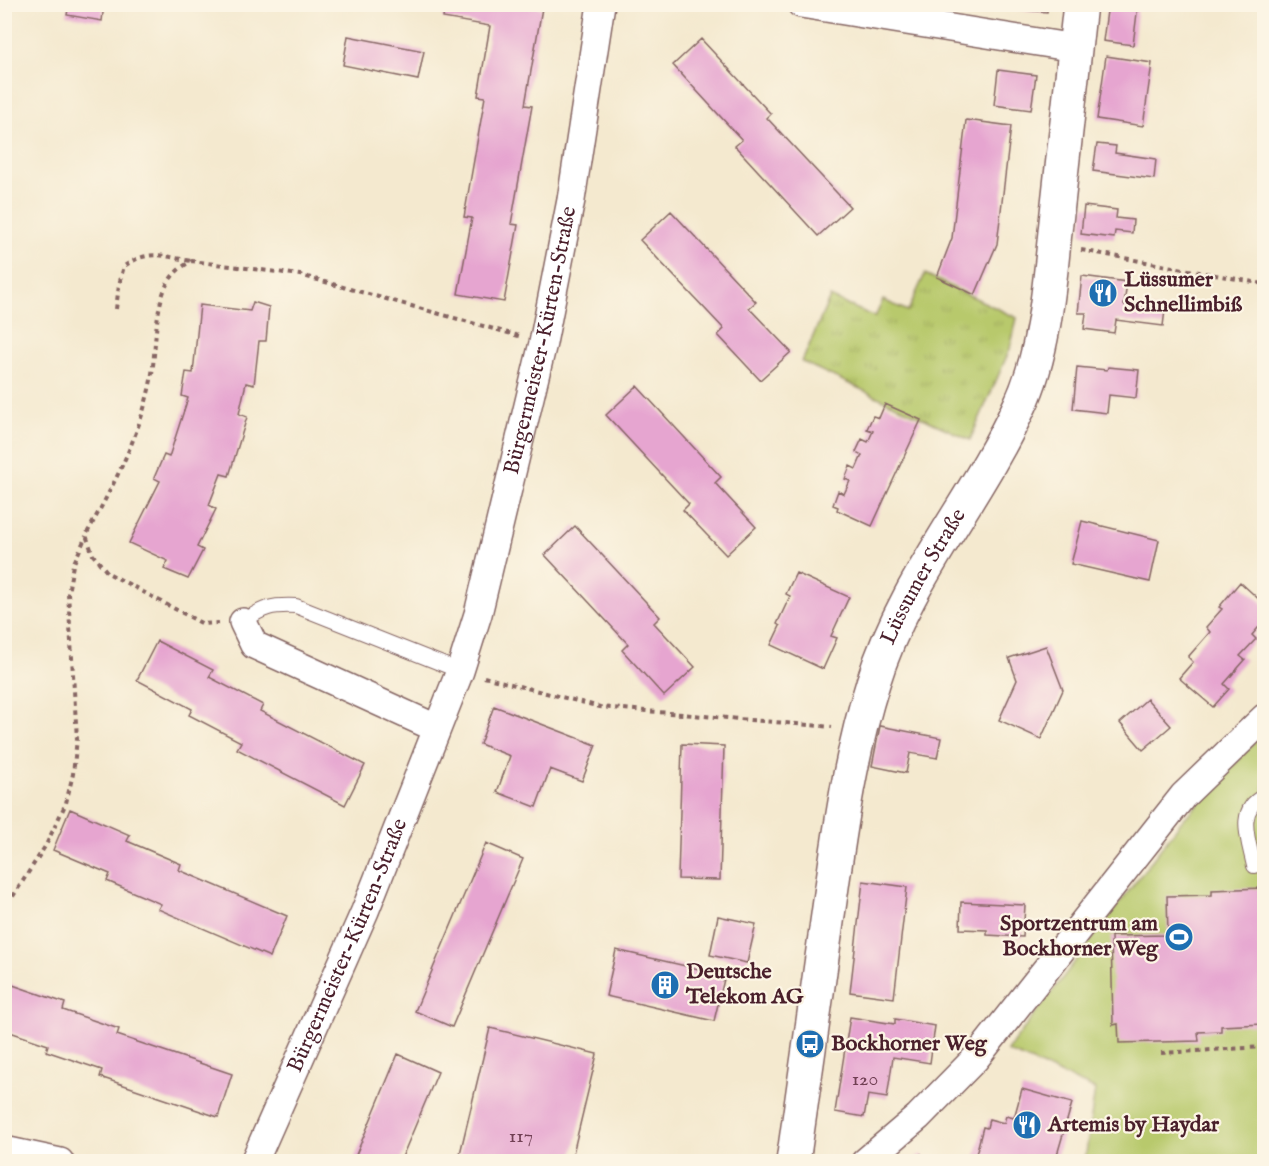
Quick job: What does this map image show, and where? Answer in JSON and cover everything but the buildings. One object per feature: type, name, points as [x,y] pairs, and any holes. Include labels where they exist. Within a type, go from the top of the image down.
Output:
[{"type":"main road","name":"Lüssumer Straße","points":[[793,1161],[846,790],[859,729],[874,680],[897,619],[920,576],[998,447],[1021,403],[1038,350],[1053,245],[1080,4]]},
{"type":"street","name":"Bürgermeister-Kürten-Straße","points":[[254,1161],[365,911],[460,671],[478,614],[543,343],[571,200],[601,4]]},
{"type":"street","points":[[801,4],[1076,48]]},
{"type":"street","points":[[243,622],[254,645],[436,728]]},
{"type":"street","points":[[866,1161],[918,1117],[976,1058],[1183,796],[1264,718]]},
{"type":"street","points":[[4,1150],[60,1161]]},
{"type":"lane","points":[[243,622],[259,610],[275,606],[296,606],[460,671]]},
{"type":"lane","points":[[1254,866],[1245,822],[1249,810],[1264,796]]},
{"type":"path","points":[[1053,245],[1264,284]]},
{"type":"path","points":[[116,309],[124,266],[139,256],[159,255],[300,274],[543,343]]},
{"type":"path","points":[[8,904],[46,845],[66,803],[73,774],[77,728],[68,593],[73,565],[86,535],[121,471],[133,440],[151,380],[158,315],[164,291],[177,268],[192,261]]},
{"type":"path","points":[[86,535],[93,555],[108,573],[203,624],[243,622]]},
{"type":"path","points":[[460,671],[600,707],[859,729]]},
{"type":"path","points":[[1161,1053],[1264,1047]]},
{"type":"green space","points":[[925,274],[1017,318],[1010,349],[970,440],[802,362],[830,297],[875,317],[883,300],[908,311]]},
{"type":"green space","name":"Sportzentrum am Bockhorner Weg","points":[[1264,732],[1264,1161],[1085,1161],[1095,1089],[1007,1051],[1181,822]]},
{"type":"place","name":"Lüssumer Schnellimbiß","points":[[1103,293]]},
{"type":"place","name":"Sportzentrum am Bockhorner Weg","points":[[1179,937]]},
{"type":"place","name":"Deutsche Telekom AG","points":[[665,985]]},
{"type":"place","name":"Bockhorner Weg","points":[[810,1044]]},
{"type":"place","name":"Artemis by Haydar","points":[[1027,1125]]}]
